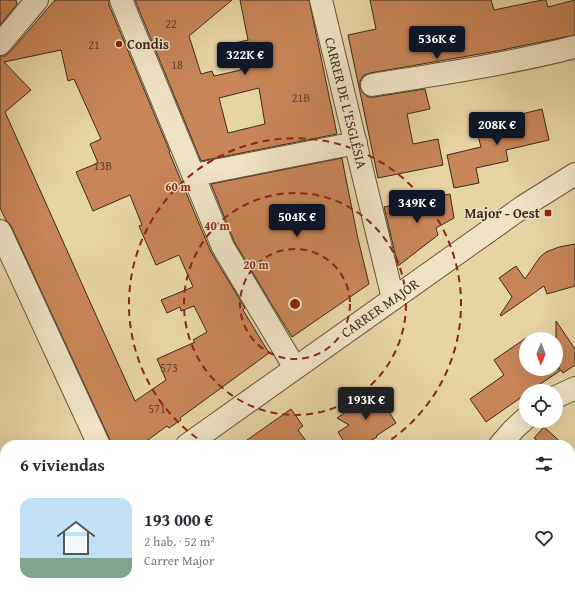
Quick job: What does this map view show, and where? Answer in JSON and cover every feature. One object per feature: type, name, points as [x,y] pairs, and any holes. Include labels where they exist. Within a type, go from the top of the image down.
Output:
[{"type":"street","points":[[0,44],[37,0]]},
{"type":"street","points":[[121,0],[223,246],[295,368]]},
{"type":"street","name":"CARRER DE L'ESGLÉSIA","points":[[321,0],[358,88],[356,143],[393,299]]},
{"type":"street","points":[[358,88],[495,64],[575,47]]},
{"type":"street","points":[[194,175],[356,143]]},
{"type":"street","name":"CARRER MAJOR","points":[[193,440],[524,206],[575,174]]},
{"type":"street","points":[[0,231],[97,440]]},
{"type":"street","points":[[563,394],[575,388]]},
{"type":"street","points":[[504,440],[519,424]]},
{"type":"building","points":[[0,0],[16,0],[17,4],[0,25]]},
{"type":"building","points":[[55,0],[109,0],[109,5],[211,252],[245,308],[243,310],[269,353],[180,418],[181,420],[169,428],[167,426],[148,440],[110,440],[11,226],[0,208],[0,56],[5,56]],"holes":[[[61,50],[68,81],[74,79],[101,139],[90,144],[98,163],[76,172],[93,211],[130,195],[142,225],[139,226],[156,265],[179,255],[193,287],[161,300],[167,313],[180,307],[181,311],[194,306],[207,332],[193,340],[195,342],[157,359],[166,380],[135,401],[5,112],[31,90],[4,62]]]},
{"type":"building","points":[[135,0],[232,0],[189,36],[201,74],[212,71],[214,76],[241,70],[235,43],[248,40],[240,0],[309,0],[337,134],[201,161]],"holes":[[[259,88],[265,124],[228,133],[219,98]]]},
{"type":"building","points":[[370,0],[491,0],[494,10],[542,0],[546,0],[548,7],[575,0],[575,35],[364,75],[360,81],[360,87],[363,93],[368,97],[425,89],[430,109],[407,114],[413,144],[438,139],[443,165],[378,178],[348,35],[376,29]]},
{"type":"building","points":[[542,109],[549,140],[506,150],[508,161],[476,168],[479,183],[454,188],[447,155],[481,147],[478,136],[482,135],[481,133],[486,132],[486,128],[506,124],[505,118]]},
{"type":"building","points":[[342,158],[358,239],[369,284],[292,337],[234,241],[211,184]]},
{"type":"building","points":[[450,194],[454,218],[436,228],[438,235],[398,266],[384,207]]},
{"type":"building","points":[[575,244],[575,286],[547,294],[544,286],[501,316],[500,315],[512,297],[499,278],[516,266],[525,279],[540,257],[546,252],[559,247]]},
{"type":"building","points":[[556,321],[575,349],[575,365],[563,373],[563,332],[556,332]]},
{"type":"building","points":[[519,343],[519,376],[552,376],[540,384],[519,384],[519,399],[486,422],[470,399],[504,375],[494,360]]},
{"type":"building","points":[[376,391],[396,423],[372,440],[343,440],[338,432],[349,425],[337,418]]},
{"type":"building","points":[[291,409],[303,426],[298,430],[305,440],[247,440]]},
{"type":"building","points":[[543,428],[545,428],[558,440],[536,440],[534,438]]},
{"type":"place","name":"Condis","points":[[119,44]]},
{"type":"place","name":"Major - Oest","points":[[548,213]]}]
